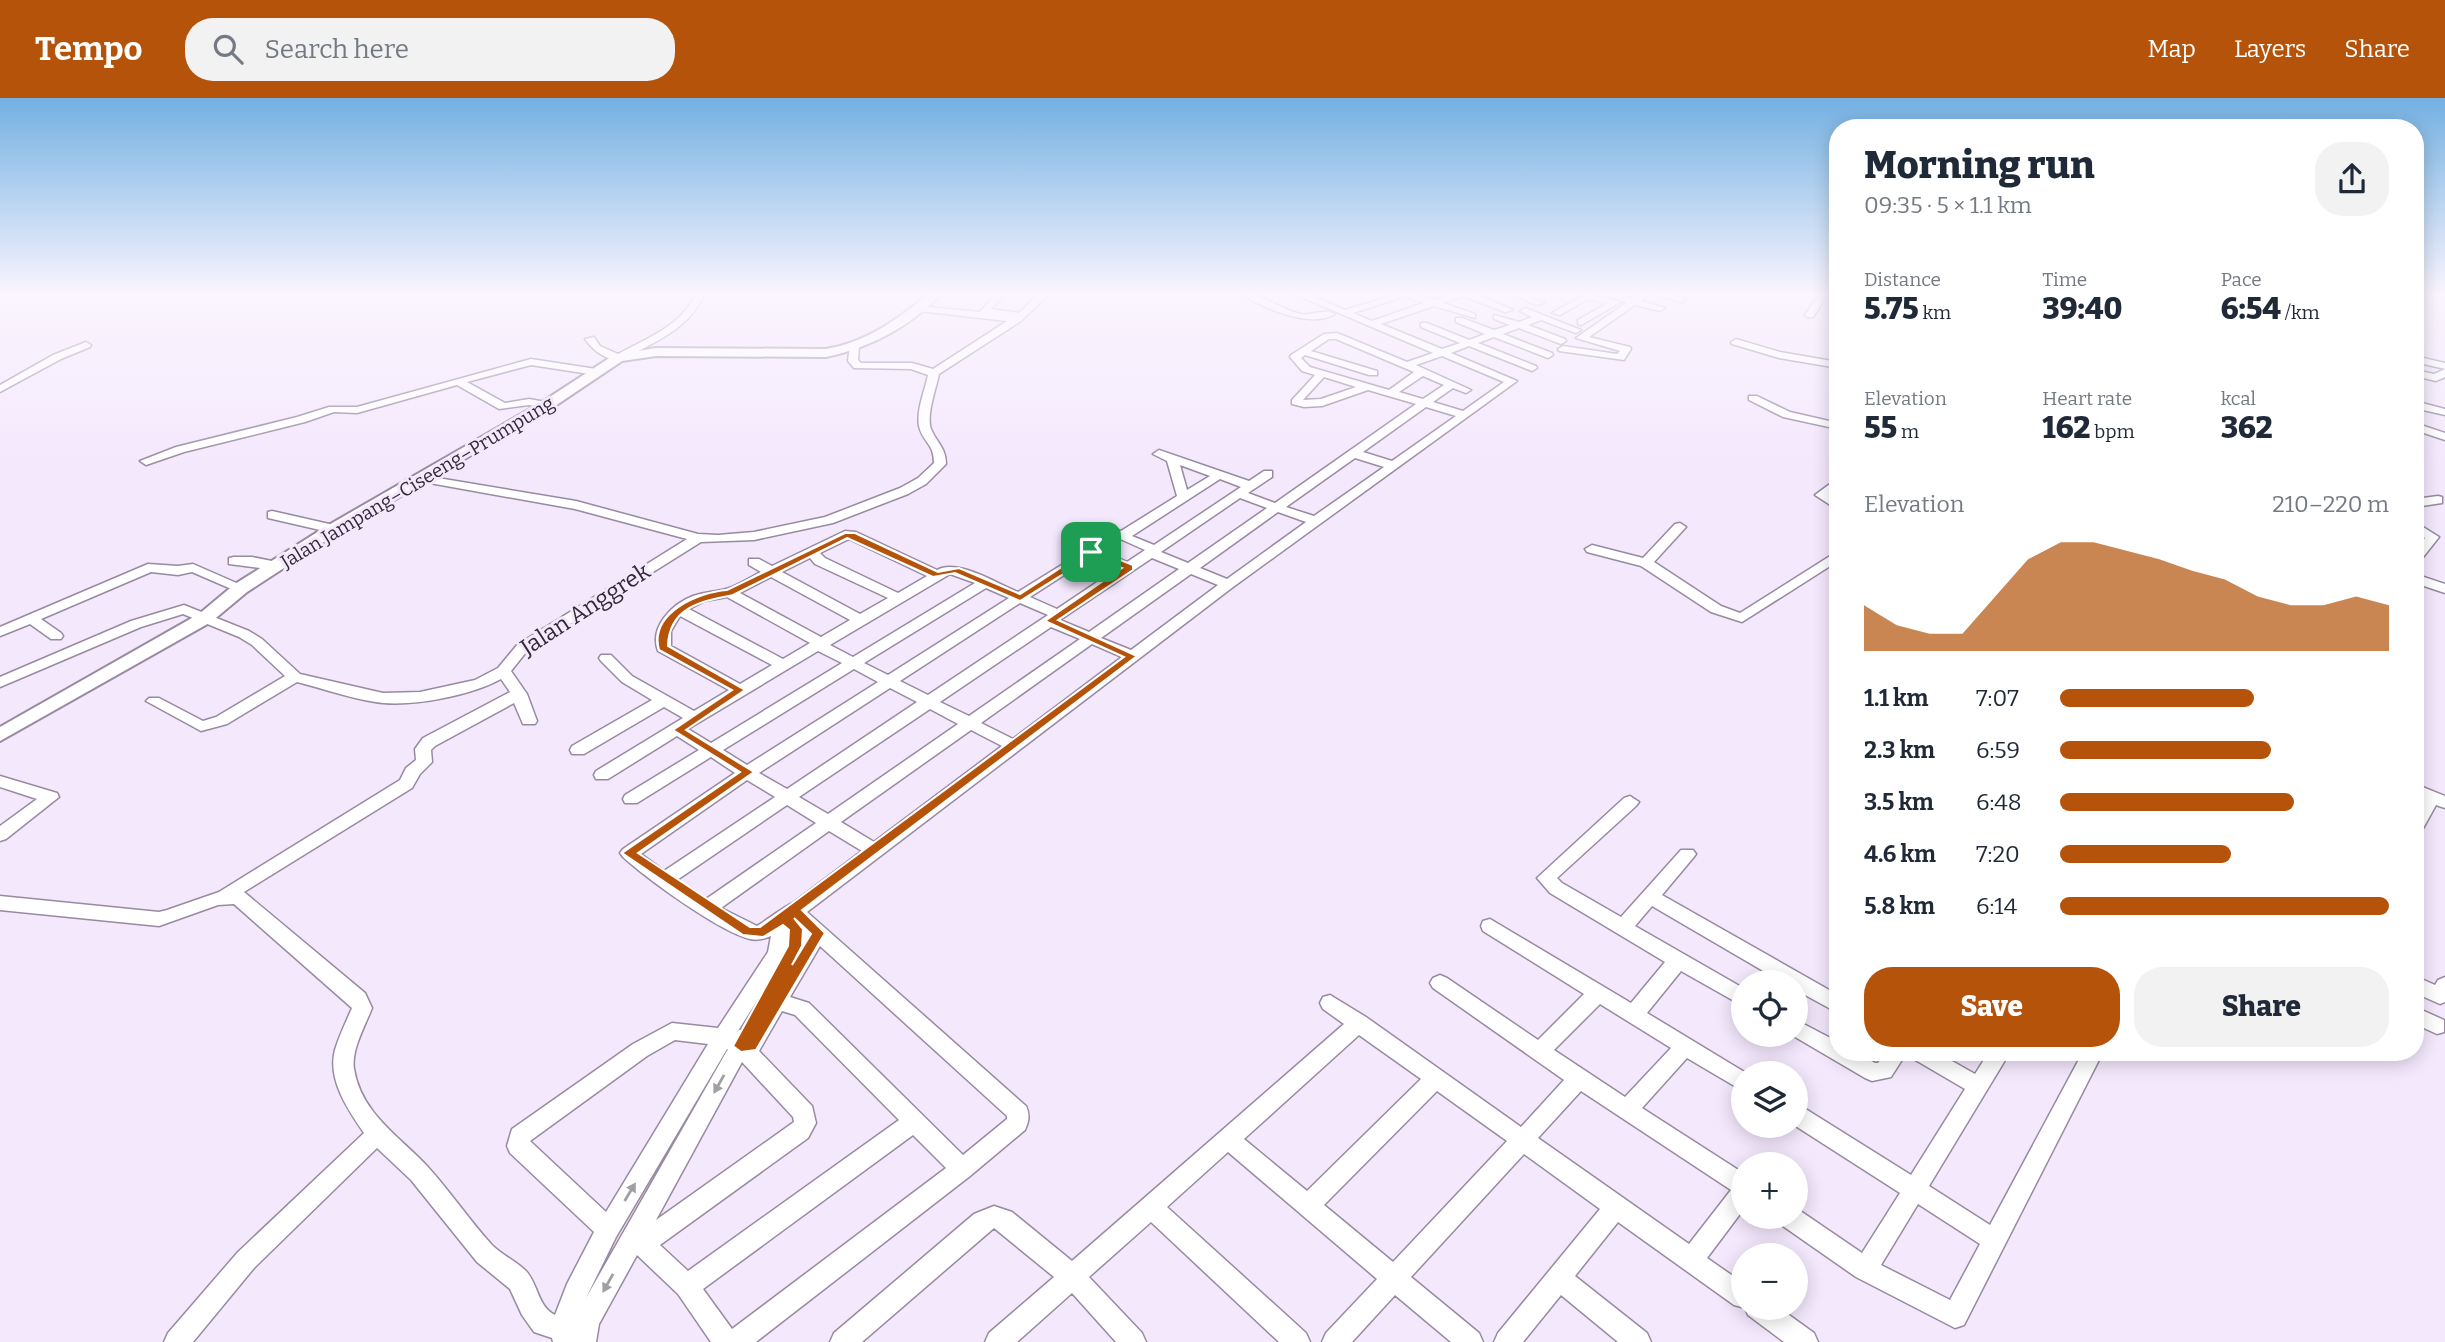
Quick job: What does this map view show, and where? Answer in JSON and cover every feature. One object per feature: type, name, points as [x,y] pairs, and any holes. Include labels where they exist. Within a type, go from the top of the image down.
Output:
[{"type":"main road","name":"Jalan Jampang–Ciseeng–Prumpung","points":[[0,735],[205,618],[241,588],[333,529],[547,405],[618,358],[640,353],[835,351]]},
{"type":"street","points":[[0,389],[71,351]]},
{"type":"street","points":[[603,351],[618,358],[630,351]]},
{"type":"street","points":[[854,351],[853,361],[858,366],[912,366],[934,373]]},
{"type":"street","points":[[424,478],[583,506],[698,538],[754,536],[814,523],[873,505],[922,481],[940,464],[940,451],[926,431],[924,422],[934,373],[968,351]]},
{"type":"street","points":[[1302,351],[1373,373]]},
{"type":"street","points":[[1302,351],[1295,357],[1302,367],[1462,414]]},
{"type":"street","points":[[1331,360],[1344,351]]},
{"type":"street","points":[[708,908],[1424,403],[1459,387],[1369,351]]},
{"type":"street","points":[[1432,351],[1439,354]]},
{"type":"street","points":[[1432,351],[1505,381]]},
{"type":"street","points":[[1408,365],[1447,351]]},
{"type":"street","points":[[1091,552],[748,772],[629,853],[708,908],[748,932],[763,932],[1228,584],[1505,381],[1527,368],[1488,351]]},
{"type":"street","points":[[1538,351],[1548,355]]},
{"type":"street","points":[[1589,351],[1620,358],[1625,351]]},
{"type":"street","points":[[1766,351],[1829,363]]},
{"type":"street","points":[[1321,374],[1296,402],[1308,405],[1337,397],[1361,385],[1389,357]]},
{"type":"street","points":[[2424,357],[2445,366]]},
{"type":"street","points":[[146,461],[192,446],[301,420],[333,409],[362,409],[531,362],[596,372]]},
{"type":"street","points":[[1390,394],[1423,371]]},
{"type":"street","points":[[2424,375],[2435,378],[2445,372]]},
{"type":"street","points":[[458,381],[499,406],[533,402],[547,405]]},
{"type":"street","points":[[1311,388],[1337,397]]},
{"type":"street","points":[[1753,398],[1787,415],[1829,424]]},
{"type":"street","points":[[2424,407],[2445,412]]},
{"type":"street","points":[[2424,428],[2445,434]]},
{"type":"street","points":[[1353,453],[1391,465]]},
{"type":"street","points":[[1159,454],[1219,475],[1277,507],[1315,521]]},
{"type":"street","points":[[1173,460],[1183,496]]},
{"type":"street","points":[[665,878],[1268,474]]},
{"type":"street","points":[[1122,536],[1219,475]]},
{"type":"street","points":[[1829,489],[1821,495],[1829,500]]},
{"type":"street","points":[[2424,502],[2438,500]]},
{"type":"street","points":[[272,515],[333,529]]},
{"type":"street","points":[[1646,562],[1680,527]]},
{"type":"street","points":[[2424,529],[2445,536]]},
{"type":"street","points":[[1106,530],[1228,584]]},
{"type":"street","points":[[2424,530],[2432,534],[2433,540],[2424,549]]},
{"type":"street","points":[[740,690],[663,648],[664,630],[679,610],[710,594],[729,593],[839,537],[851,535],[937,575]]},
{"type":"street","name":"Jalan Anggrek","points":[[0,682],[167,612],[184,609],[244,634],[257,642],[295,677],[383,698],[400,699],[466,689],[503,671],[522,649],[698,538]]},
{"type":"street","points":[[1073,545],[1129,568]]},
{"type":"street","points":[[1592,549],[1646,562],[1716,609],[1742,618],[1829,561]]},
{"type":"street","points":[[812,552],[820,561],[898,598]]},
{"type":"street","points":[[234,561],[277,566]]},
{"type":"street","points":[[754,562],[862,621]]},
{"type":"street","points":[[0,632],[155,566],[166,572],[180,573],[193,568],[241,588]]},
{"type":"street","points":[[602,775],[740,690],[822,645],[937,575],[951,570],[1020,598],[1091,638],[1132,656]]},
{"type":"street","points":[[2424,581],[2445,589]]},
{"type":"street","points":[[631,799],[985,583]]},
{"type":"street","points":[[729,593],[888,683],[1014,746]]},
{"type":"street","points":[[679,610],[785,666]]},
{"type":"street","points":[[31,619],[56,636]]},
{"type":"street","points":[[606,658],[620,674],[696,719]]},
{"type":"street","points":[[503,671],[519,694],[529,721]]},
{"type":"street","points":[[155,701],[201,726],[221,721],[295,677]]},
{"type":"street","points":[[0,903],[159,919],[226,895],[406,784],[411,779],[412,772],[424,762],[423,749],[429,742],[519,694]]},
{"type":"street","points":[[578,750],[664,700]]},
{"type":"street","points":[[678,730],[830,821],[873,850]]},
{"type":"street","points":[[0,781],[51,797],[0,835]]},
{"type":"street","points":[[2424,817],[2439,799]]},
{"type":"street","points":[[1630,802],[1546,878],[1556,888],[1731,991]]},
{"type":"street","points":[[1623,927],[1687,854]]},
{"type":"street","points":[[226,895],[238,897],[358,999],[362,1008],[345,1051],[343,1068],[355,1103],[377,1134],[419,1173],[485,1254],[519,1281],[531,1307],[543,1323],[573,1338]]},
{"type":"street","points":[[1651,897],[1829,1000]]},
{"type":"street","points":[[736,1342],[962,1169],[1017,1123],[1018,1113],[818,933],[784,917]]},
{"type":"street","points":[[573,1338],[587,1322],[637,1242],[738,1043],[777,953],[784,917]]},
{"type":"street","points":[[1490,926],[1731,1075]]},
{"type":"street","points":[[573,1338],[576,1293],[608,1229],[738,1043],[777,1001],[818,933]]},
{"type":"street","points":[[1633,1015],[1678,960]]},
{"type":"street","points":[[1440,983],[1579,1079],[1731,1177]]},
{"type":"street","points":[[2424,988],[2440,996],[2445,985]]},
{"type":"street","points":[[1540,1051],[1598,993]]},
{"type":"street","points":[[777,1001],[802,1009],[962,1169]]},
{"type":"street","points":[[1329,1003],[1731,1289]]},
{"type":"street","points":[[2424,1020],[2437,1026]]},
{"type":"street","points":[[998,1342],[1359,1023]]},
{"type":"street","points":[[608,1229],[518,1146],[520,1136],[657,1039],[680,1031],[738,1043],[804,1113],[805,1123],[800,1131],[656,1233],[637,1242]]},
{"type":"street","points":[[1808,1035],[1829,1047]]},
{"type":"street","points":[[1627,1110],[1685,1046]]},
{"type":"street","points":[[1853,1061],[1872,1072],[1884,1071],[1891,1061]]},
{"type":"street","points":[[1935,1061],[1980,1087]]},
{"type":"street","points":[[1865,1269],[1995,1061]]},
{"type":"street","points":[[1807,1229],[1865,1269],[1955,1316],[2088,1061]]},
{"type":"street","points":[[1307,1206],[1436,1078]]},
{"type":"street","points":[[1335,1342],[1579,1079]]},
{"type":"street","points":[[687,1286],[914,1122]]},
{"type":"street","points":[[1808,1122],[1994,1240]]},
{"type":"street","points":[[177,1342],[246,1260],[377,1134]]},
{"type":"street","points":[[1227,1138],[1470,1342]]},
{"type":"street","points":[[1150,1206],[1297,1342]]},
{"type":"street","points":[[1507,1342],[1616,1207]]},
{"type":"street","points":[[1691,1261],[1731,1208]]},
{"type":"street","points":[[843,1342],[982,1222],[993,1217],[1004,1220],[1073,1277],[1133,1342]]},
{"type":"street","points":[[637,1242],[687,1286],[726,1342]]},
{"type":"street","points":[[1559,1278],[1638,1342]]},
{"type":"street","points":[[1775,1320],[1805,1342]]},
{"type":"route","points":[[1091,552],[1020,598],[956,570],[947,570],[937,575],[851,535],[845,535],[729,593],[710,594],[693,601],[679,610],[668,624],[664,630],[663,648],[740,690],[678,730],[748,772],[629,853],[708,908],[748,932],[763,932],[781,922],[793,910],[818,933],[751,1046],[741,1046],[795,946],[796,929],[791,922],[785,918],[793,910],[1132,656],[1050,621],[1129,568],[1091,552]]}]
